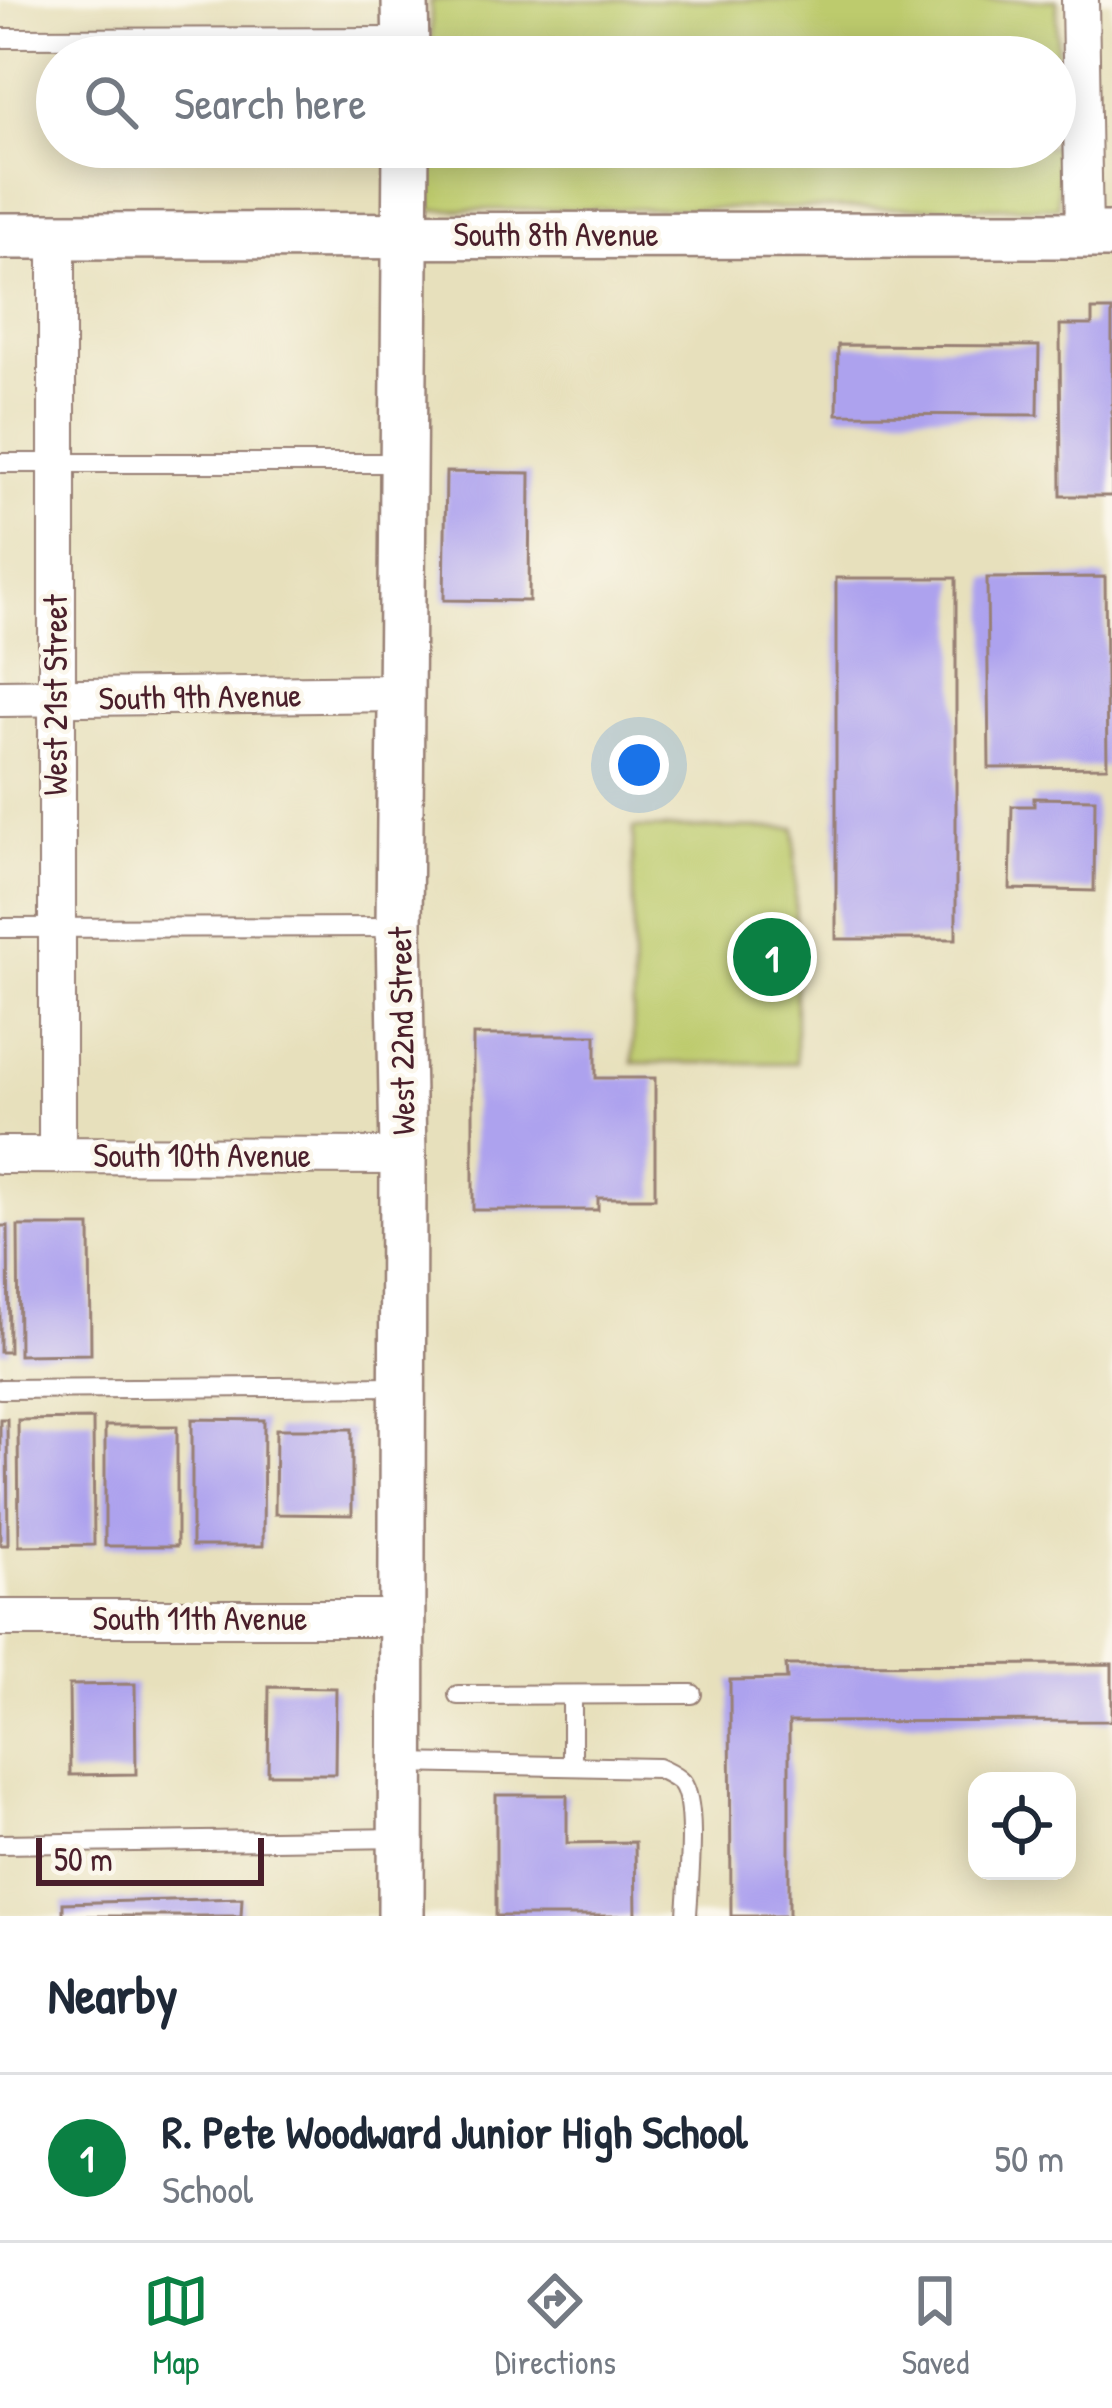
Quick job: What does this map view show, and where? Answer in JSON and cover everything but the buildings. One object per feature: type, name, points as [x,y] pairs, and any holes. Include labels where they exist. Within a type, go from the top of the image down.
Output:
[{"type":"street","points":[[1081,0],[1098,235]]},
{"type":"street","name":"West 22nd Street","points":[[401,1916],[399,927],[406,168]]},
{"type":"street","name":"South 8th Avenue","points":[[0,236],[1098,235]]},
{"type":"street","name":"West 21st Street","points":[[57,236],[57,1154]]},
{"type":"street","name":"South 9th Avenue","points":[[0,698],[400,693]]},
{"type":"street","name":"South 10th Avenue","points":[[0,1155],[403,1156]]},
{"type":"street","name":"South 11th Avenue","points":[[0,1618],[400,1618]]},
{"type":"lane","points":[[135,36],[405,32]]},
{"type":"lane","points":[[0,38],[36,37]]},
{"type":"lane","points":[[0,463],[405,463]]},
{"type":"lane","points":[[0,928],[399,927]]},
{"type":"lane","points":[[0,1389],[402,1386]]},
{"type":"lane","points":[[458,1695],[692,1694]]},
{"type":"lane","points":[[572,1695],[572,1765]]},
{"type":"lane","points":[[401,1763],[658,1768],[684,1786],[689,1806],[687,1916]]},
{"type":"lane","points":[[0,1844],[401,1838]]},
{"type":"green space","points":[[431,0],[1057,0],[1057,36],[431,36]]},
{"type":"green space","points":[[431,168],[1058,168],[1058,207],[431,210]]},
{"type":"green space","points":[[633,828],[795,828],[796,1063],[633,1063]]},
{"type":"place","name":"R. Pete Woodward Junior High School","points":[[772,957]]}]
